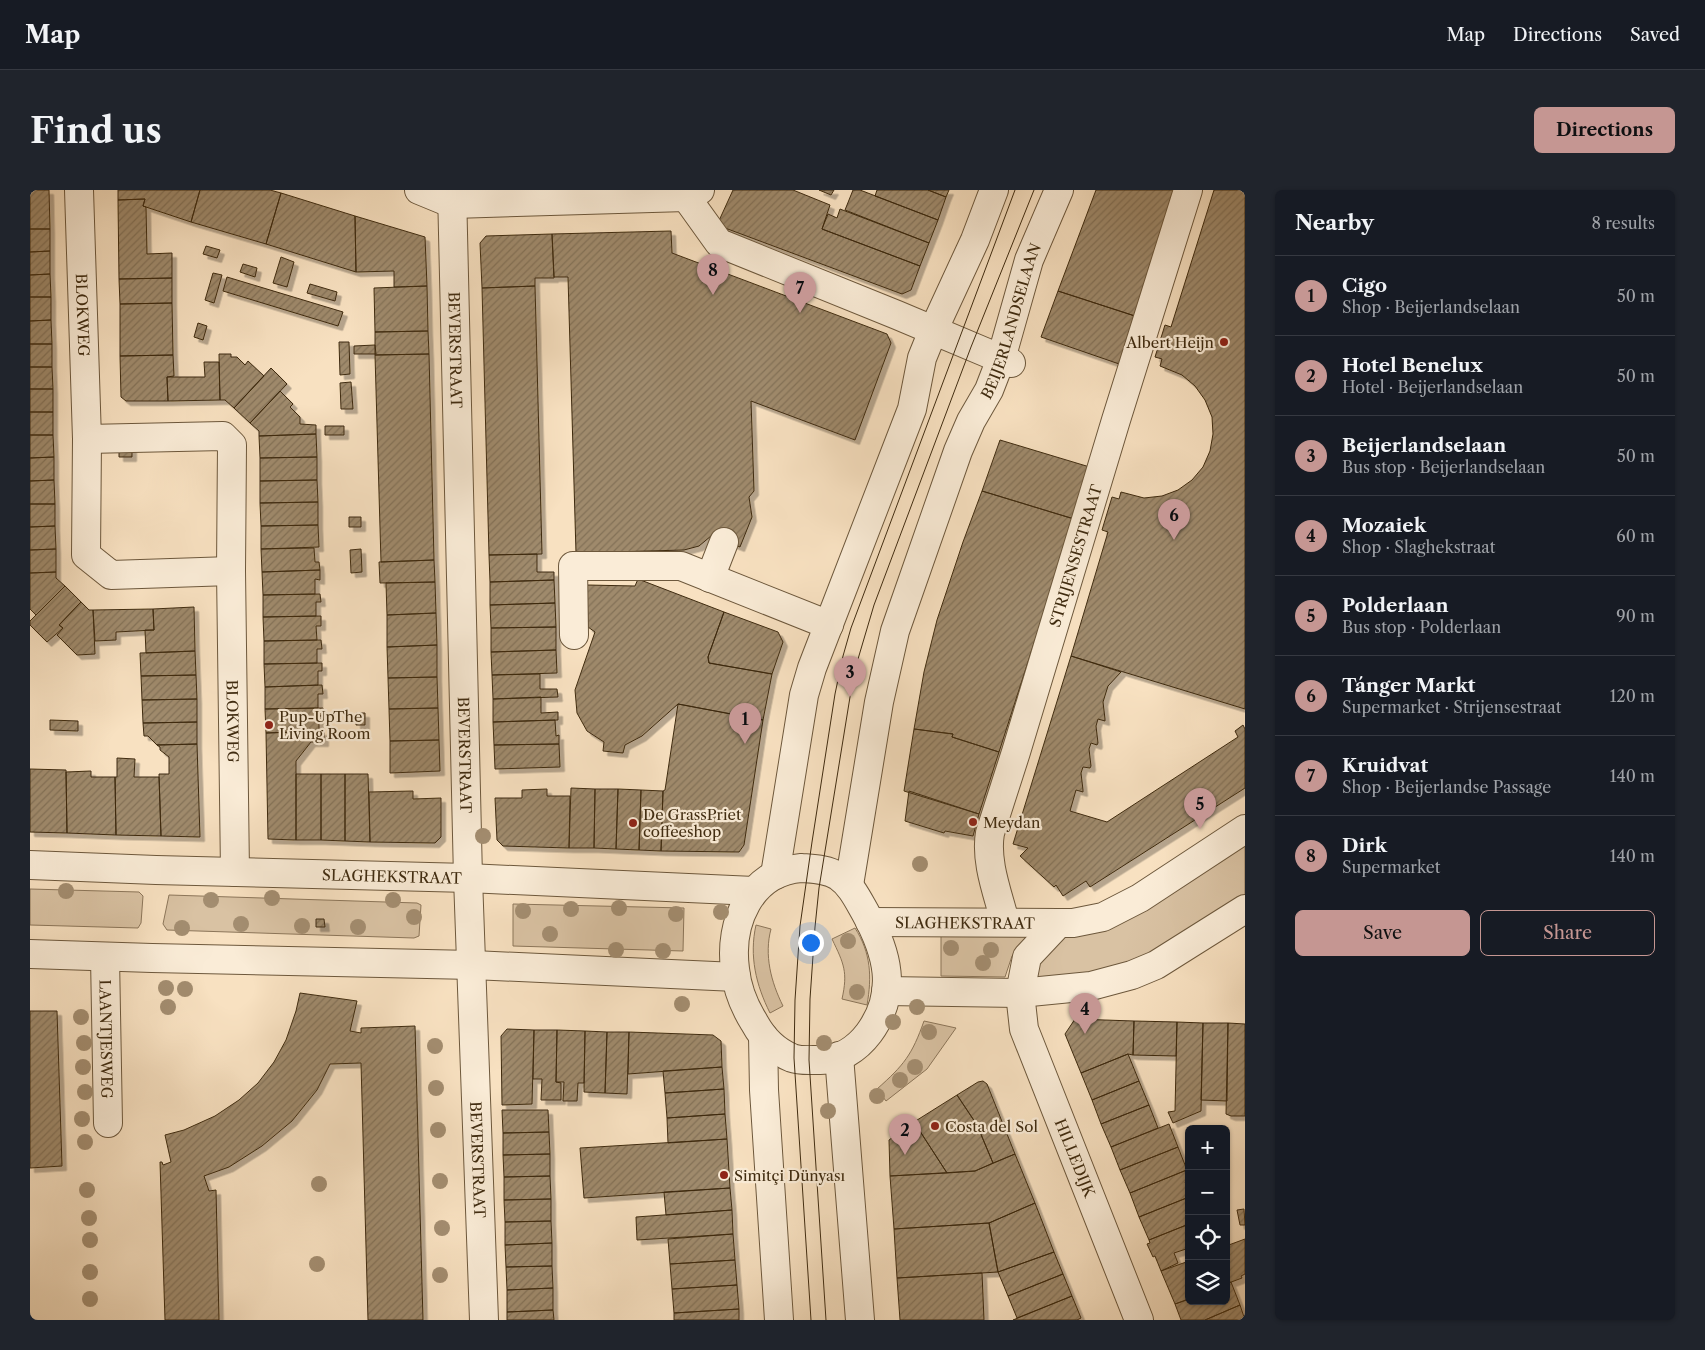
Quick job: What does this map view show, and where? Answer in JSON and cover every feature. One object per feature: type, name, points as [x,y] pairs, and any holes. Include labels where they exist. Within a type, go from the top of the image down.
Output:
[{"type":"street","name":"BLOKWEG","points":[[79,190],[87,439],[86,555],[111,575],[231,571]]},
{"type":"street","points":[[419,190],[453,197],[690,192],[719,243],[1006,361]]},
{"type":"street","points":[[764,883],[804,695],[812,668],[912,409],[922,358],[975,240],[994,190]]},
{"type":"street","name":"BEIJERLANDSELAAN","points":[[849,885],[880,702],[895,632],[958,451],[971,421],[1006,361],[1029,260],[1059,190]]},
{"type":"street","name":"STRIJENSESTRAAT","points":[[1005,922],[990,866],[988,842],[990,833],[1188,190]]},
{"type":"street","name":"BEVERSTRAAT","points":[[453,197],[468,878],[473,965],[484,1320]]},
{"type":"street","name":"BLOKWEG","points":[[87,439],[223,436],[232,445],[231,571],[235,872]]},
{"type":"street","points":[[710,578],[724,542]]},
{"type":"street","points":[[574,635],[573,566],[681,566],[829,624]]},
{"type":"street","name":"SLAGHEKSTRAAT","points":[[870,922],[1073,923],[1103,917],[1140,898],[1245,829]]},
{"type":"street","name":"SLAGHEKSTRAAT","points":[[30,865],[468,878],[764,883]]},
{"type":"street","points":[[795,869],[822,870],[836,875],[849,885],[881,944],[885,958],[886,991],[883,1004],[871,1029],[855,1048],[839,1056],[823,1060],[794,1058],[775,1048],[763,1036],[742,1000],[736,978],[734,958],[736,930],[746,904],[764,883],[795,869]]},
{"type":"street","points":[[886,991],[1020,993],[1091,986],[1132,975],[1156,965],[1245,909]]},
{"type":"street","name":"SLAGHEKSTRAAT","points":[[1020,993],[1026,957],[1059,923]]},
{"type":"street","points":[[30,954],[473,965],[736,978]]},
{"type":"street","name":"LAANTJESWEG","points":[[105,956],[108,1122]]},
{"type":"street","name":"HILLEDIJK","points":[[1020,993],[1024,1029],[1138,1320]]},
{"type":"street","points":[[763,1036],[764,1090],[779,1320]]},
{"type":"street","points":[[839,1056],[860,1320]]},
{"type":"shaded area","points":[[1245,840],[1245,896],[1164,948],[1093,976],[1028,980],[1053,944]]},
{"type":"shaded area","points":[[30,889],[139,892],[143,896],[141,923],[138,928],[30,925]]},
{"type":"shaded area","points":[[169,895],[417,903],[421,905],[419,936],[414,938],[167,930],[163,924]]},
{"type":"shaded area","points":[[513,904],[684,908],[683,951],[513,946]]},
{"type":"shaded area","points":[[756,925],[771,929],[768,949],[770,968],[775,988],[783,1006],[770,1013],[761,992],[755,970],[753,948]]},
{"type":"shaded area","points":[[855,928],[864,947],[869,965],[867,1005],[842,999],[845,982],[844,968],[832,939]]},
{"type":"shaded area","points":[[941,935],[1029,935],[1012,956],[1005,977],[941,976]]},
{"type":"shaded area","points":[[924,1021],[956,1028],[927,1069],[886,1101],[877,1089],[906,1059]]},
{"type":"building","points":[[30,190],[49,190],[50,229],[30,229]]},
{"type":"building","points":[[118,190],[200,190],[191,222],[143,206],[145,199],[118,200]]},
{"type":"building","points":[[200,190],[270,190],[281,193],[266,244],[191,222]]},
{"type":"building","points":[[733,190],[793,190],[830,205],[822,229],[920,266],[911,290],[902,294],[717,225]]},
{"type":"building","points":[[819,190],[834,190],[831,195]]},
{"type":"building","points":[[853,190],[860,190],[938,220],[929,243],[845,210]]},
{"type":"building","points":[[877,190],[928,190],[946,197],[938,220],[875,196]]},
{"type":"building","points":[[928,190],[949,190],[946,197]]},
{"type":"building","points":[[1096,190],[1178,190],[1138,317],[1058,291]]},
{"type":"building","points":[[1214,190],[1245,190],[1245,709],[1071,656],[1108,532],[1102,530],[1112,497],[1119,499],[1121,492],[1144,498],[1162,496],[1178,490],[1192,480],[1203,467],[1210,451],[1213,434],[1212,417],[1205,400],[1195,386],[1182,375],[1160,366],[1162,359],[1155,357],[1165,325],[1171,327]]},
{"type":"building","points":[[281,193],[355,216],[356,272],[266,244]]},
{"type":"building","points":[[145,199],[143,206],[146,207],[147,254],[172,253],[172,278],[119,279],[118,200]]},
{"type":"building","points":[[840,209],[929,243],[920,266],[822,229],[828,214],[837,218]]},
{"type":"building","points":[[355,216],[425,237],[427,286],[394,287],[394,271],[356,272]]},
{"type":"building","points":[[30,229],[50,229],[50,251],[30,252]]},
{"type":"building","points":[[671,231],[672,253],[887,334],[891,343],[855,440],[751,401],[754,491],[749,497],[752,517],[740,547],[711,536],[699,546],[684,550],[576,553],[568,277],[554,277],[552,234]]},
{"type":"building","points":[[552,234],[554,278],[535,278],[535,286],[482,288],[480,243],[486,236]]},
{"type":"building","points":[[206,246],[220,250],[217,258],[203,254]]},
{"type":"building","points":[[50,251],[50,274],[30,275],[30,252]]},
{"type":"building","points":[[281,257],[294,262],[287,287],[273,283]]},
{"type":"building","points":[[243,264],[257,268],[255,277],[240,272]]},
{"type":"building","points":[[213,273],[222,275],[214,303],[205,300]]},
{"type":"building","points":[[50,274],[51,297],[30,297],[30,275]]},
{"type":"building","points":[[227,277],[343,312],[338,326],[223,291]]},
{"type":"building","points":[[172,278],[172,303],[120,304],[119,279]]},
{"type":"building","points":[[310,284],[337,292],[335,301],[307,293]]},
{"type":"building","points":[[427,286],[428,331],[375,332],[374,288]]},
{"type":"building","points":[[535,286],[542,554],[489,555],[482,288]]},
{"type":"building","points":[[1058,291],[1138,317],[1125,366],[1041,337]]},
{"type":"building","points":[[30,297],[51,297],[51,320],[30,321]]},
{"type":"building","points":[[172,303],[173,355],[120,356],[120,304]]},
{"type":"building","points":[[51,320],[52,344],[30,344],[30,321]]},
{"type":"building","points":[[198,323],[207,326],[203,340],[194,337]]},
{"type":"building","points":[[428,331],[429,354],[375,355],[375,332]]},
{"type":"building","points":[[339,342],[349,342],[350,374],[340,375]]},
{"type":"building","points":[[30,344],[52,344],[52,367],[30,367]]},
{"type":"building","points":[[375,345],[376,354],[354,354],[354,346]]},
{"type":"building","points":[[219,354],[231,354],[231,357],[237,357],[245,365],[248,361],[264,376],[234,408],[225,400],[220,400]]},
{"type":"building","points":[[429,354],[434,560],[381,562],[375,355]]},
{"type":"building","points":[[173,355],[174,376],[167,377],[168,401],[126,401],[121,397],[120,356]]},
{"type":"building","points":[[204,362],[219,362],[220,400],[168,401],[167,377],[205,377]]},
{"type":"building","points":[[30,367],[52,367],[53,389],[30,389]]},
{"type":"building","points":[[271,368],[287,384],[250,423],[234,408]]},
{"type":"building","points":[[351,382],[353,409],[341,409],[340,383]]},
{"type":"building","points":[[30,389],[53,389],[53,412],[30,412]]},
{"type":"building","points":[[280,391],[293,404],[290,407],[300,417],[300,424],[316,425],[316,434],[259,436],[259,431],[250,423]]},
{"type":"building","points":[[30,412],[53,412],[53,435],[30,435]]},
{"type":"building","points":[[325,426],[344,426],[344,435],[325,435]]},
{"type":"building","points":[[316,434],[317,457],[260,458],[259,436]]},
{"type":"building","points":[[30,435],[53,435],[54,457],[30,458]]},
{"type":"building","points":[[1000,440],[1093,468],[1074,519],[982,491]]},
{"type":"building","points":[[119,448],[132,448],[132,457],[119,457]]},
{"type":"building","points":[[54,457],[54,480],[30,481],[30,458]]},
{"type":"building","points":[[317,457],[317,480],[260,481],[260,458]]},
{"type":"building","points":[[54,480],[55,504],[30,504],[30,481]]},
{"type":"building","points":[[317,480],[318,502],[260,503],[260,481]]},
{"type":"building","points":[[982,491],[1074,519],[999,752],[952,737],[953,734],[914,729],[924,672],[937,620]]},
{"type":"building","points":[[318,502],[318,525],[261,526],[260,503]]},
{"type":"building","points":[[30,504],[55,504],[55,526],[30,527]]},
{"type":"building","points":[[349,517],[361,517],[361,527],[349,527]]},
{"type":"building","points":[[318,525],[319,547],[261,549],[261,526]]},
{"type":"building","points":[[55,526],[56,549],[30,550],[30,527]]},
{"type":"building","points":[[314,548],[315,562],[319,562],[320,570],[262,572],[261,549]]},
{"type":"building","points":[[56,549],[56,572],[30,573],[30,550]]},
{"type":"building","points":[[361,549],[362,572],[351,573],[350,550]]},
{"type":"building","points":[[537,554],[537,572],[554,572],[554,580],[490,582],[489,555]]},
{"type":"building","points":[[434,560],[435,582],[380,583],[379,562]]},
{"type":"building","points":[[320,570],[320,580],[315,579],[315,594],[263,595],[262,572]]},
{"type":"building","points":[[56,572],[56,578],[65,586],[36,615],[30,609],[30,573]]},
{"type":"building","points":[[638,579],[724,612],[708,657],[709,663],[772,674],[763,720],[678,704],[642,736],[625,745],[623,753],[603,751],[604,742],[587,731],[577,713],[575,690],[595,632],[588,627],[587,585],[635,586]]},
{"type":"building","points":[[554,580],[555,603],[490,605],[490,582]]},
{"type":"building","points":[[435,582],[436,613],[387,615],[386,583]]},
{"type":"building","points":[[65,586],[81,602],[59,625],[63,628],[47,642],[30,625],[30,621]]},
{"type":"building","points":[[320,594],[321,602],[316,602],[316,616],[263,617],[263,595]]},
{"type":"building","points":[[81,602],[89,610],[93,610],[95,654],[77,655],[57,635],[63,628],[59,625]]},
{"type":"building","points":[[555,603],[556,627],[491,628],[490,605]]},
{"type":"building","points":[[194,607],[195,651],[146,653],[145,630],[154,630],[153,609]]},
{"type":"building","points":[[153,609],[154,630],[116,632],[116,640],[95,641],[93,610]]},
{"type":"building","points":[[724,612],[778,632],[783,642],[772,674],[709,663],[708,657]]},
{"type":"building","points":[[436,613],[437,645],[387,647],[387,615]]},
{"type":"building","points":[[321,616],[321,626],[316,626],[317,640],[264,641],[263,617]]},
{"type":"building","points":[[556,627],[556,650],[491,652],[491,628]]},
{"type":"building","points":[[321,640],[322,649],[317,649],[317,663],[264,664],[264,641]]},
{"type":"building","points":[[437,645],[437,677],[388,678],[387,647]]},
{"type":"building","points":[[556,650],[557,673],[492,675],[491,652]]},
{"type":"building","points":[[195,651],[196,675],[141,676],[140,653]]},
{"type":"building","points":[[1071,656],[1121,672],[1108,686],[1103,702],[1105,721],[1098,719],[1096,726],[1098,743],[1097,745],[1091,743],[1089,749],[1091,766],[1090,768],[1083,767],[1081,773],[1083,792],[1076,790],[1070,811],[1107,822],[1238,737],[1235,731],[1243,725],[1245,729],[1245,788],[1090,887],[1086,881],[1063,896],[1056,885],[1054,887],[1020,856],[1028,848],[1013,844]]},
{"type":"building","points":[[322,663],[322,671],[318,671],[318,685],[265,687],[264,664]]},
{"type":"building","points":[[540,674],[540,689],[557,689],[558,697],[493,699],[492,675]]},
{"type":"building","points":[[196,675],[197,699],[142,700],[141,676]]},
{"type":"building","points":[[437,677],[438,708],[389,709],[388,678]]},
{"type":"building","points":[[322,685],[323,694],[318,694],[318,708],[265,709],[265,687]]},
{"type":"building","points":[[541,697],[541,713],[558,712],[558,720],[493,722],[493,699]]},
{"type":"building","points":[[197,699],[197,722],[143,723],[142,700]]},
{"type":"building","points":[[678,704],[763,720],[744,845],[739,852],[661,851],[663,791],[665,790]]},
{"type":"building","points":[[323,708],[323,716],[319,716],[319,731],[266,733],[265,709]]},
{"type":"building","points":[[438,708],[439,740],[390,741],[389,709]]},
{"type":"building","points":[[356,713],[365,713],[365,725],[356,725]]},
{"type":"building","points":[[50,720],[78,721],[78,731],[50,730]]},
{"type":"building","points":[[555,720],[556,736],[559,735],[559,744],[494,745],[493,722]]},
{"type":"building","points":[[197,722],[197,744],[157,745],[148,736],[144,736],[143,723]]},
{"type":"building","points":[[914,729],[953,734],[952,737],[999,752],[979,814],[904,791]]},
{"type":"building","points":[[324,731],[324,742],[311,742],[296,761],[296,840],[268,839],[266,733]]},
{"type":"building","points":[[439,740],[440,771],[390,773],[390,741]]},
{"type":"building","points":[[197,744],[200,837],[161,836],[159,774],[169,774],[169,757],[157,745]]},
{"type":"building","points":[[559,744],[560,767],[495,769],[494,745]]},
{"type":"building","points":[[117,758],[135,759],[134,777],[159,777],[161,836],[116,835],[115,777],[117,777]]},
{"type":"building","points":[[30,769],[66,770],[67,833],[30,832]]},
{"type":"building","points":[[91,771],[91,777],[115,777],[116,835],[67,833],[66,772]]},
{"type":"building","points":[[296,774],[321,774],[321,840],[296,840]]},
{"type":"building","points":[[321,774],[345,774],[345,841],[321,840]]},
{"type":"building","points":[[345,774],[368,774],[370,842],[345,841]]},
{"type":"building","points":[[571,788],[595,789],[594,848],[569,848]]},
{"type":"building","points":[[547,789],[547,796],[570,796],[569,848],[503,846],[497,840],[495,798],[522,798],[522,790]]},
{"type":"building","points":[[595,789],[618,789],[616,849],[594,848]]},
{"type":"building","points":[[618,789],[641,790],[639,850],[616,849]]},
{"type":"building","points":[[641,790],[663,791],[661,851],[639,850]]},
{"type":"building","points":[[413,791],[413,799],[441,798],[441,837],[435,843],[370,842],[369,792]]},
{"type":"building","points":[[909,791],[979,814],[973,836],[945,831],[944,833],[905,821]]},
{"type":"building","points":[[316,919],[324,919],[325,927],[316,927]]},
{"type":"building","points":[[300,993],[357,1001],[350,1031],[361,1033],[361,1028],[415,1026],[423,1320],[368,1320],[361,1063],[330,1064],[317,1090],[292,1121],[262,1146],[229,1167],[204,1176],[209,1191],[216,1190],[219,1320],[165,1320],[160,1162],[163,1165],[171,1162],[165,1135],[184,1130],[215,1116],[239,1100],[258,1083],[274,1062],[286,1040]]},
{"type":"building","points":[[30,1011],[57,1011],[62,1166],[30,1168]]},
{"type":"building","points":[[1075,1019],[1134,1021],[1133,1055],[1128,1054],[1081,1073],[1065,1034]]},
{"type":"building","points":[[1134,1021],[1177,1022],[1176,1056],[1133,1055]]},
{"type":"building","points":[[1177,1022],[1203,1023],[1201,1111],[1173,1123],[1168,1112],[1175,1111]]},
{"type":"building","points":[[1203,1023],[1228,1023],[1227,1101],[1201,1100]]},
{"type":"building","points":[[1228,1023],[1245,1024],[1245,1116],[1226,1114]]},
{"type":"building","points":[[507,1029],[534,1030],[532,1104],[502,1105],[501,1036]]},
{"type":"building","points":[[534,1030],[557,1030],[556,1082],[561,1083],[561,1100],[541,1100],[542,1079],[533,1079]]},
{"type":"building","points":[[557,1030],[585,1031],[584,1083],[578,1083],[577,1101],[563,1101],[564,1082],[556,1082]]},
{"type":"building","points":[[585,1031],[607,1032],[605,1093],[584,1092]]},
{"type":"building","points":[[607,1032],[629,1032],[627,1094],[605,1093]]},
{"type":"building","points":[[629,1032],[713,1035],[721,1041],[722,1067],[628,1074]]},
{"type":"building","points":[[1128,1054],[1139,1081],[1092,1100],[1081,1073]]},
{"type":"building","points":[[722,1067],[724,1089],[665,1093],[663,1071]]},
{"type":"building","points":[[983,1081],[987,1084],[1015,1154],[993,1163],[977,1125],[957,1095]]},
{"type":"building","points":[[1139,1081],[1149,1105],[1101,1124],[1092,1100]]},
{"type":"building","points":[[724,1089],[725,1114],[667,1118],[665,1093]]},
{"type":"building","points":[[957,1095],[977,1125],[993,1163],[975,1171],[947,1173],[914,1122]]},
{"type":"building","points":[[1149,1105],[1158,1128],[1111,1147],[1101,1124]]},
{"type":"building","points":[[502,1110],[548,1110],[549,1132],[503,1133]]},
{"type":"building","points":[[725,1114],[727,1139],[668,1143],[667,1118]]},
{"type":"building","points":[[914,1122],[947,1173],[890,1176],[889,1140]]},
{"type":"building","points":[[1169,1124],[1178,1147],[1120,1170],[1111,1147]]},
{"type":"building","points":[[549,1132],[550,1154],[503,1155],[503,1133]]},
{"type":"building","points":[[727,1139],[730,1188],[584,1198],[580,1148]]},
{"type":"building","points":[[1178,1147],[1185,1165],[1185,1171],[1130,1193],[1120,1170]]},
{"type":"building","points":[[550,1154],[550,1176],[504,1177],[503,1155]]},
{"type":"building","points":[[1015,1154],[1035,1203],[989,1223],[894,1229],[890,1176],[975,1171]]},
{"type":"building","points":[[1185,1171],[1185,1199],[1139,1217],[1130,1193]]},
{"type":"building","points":[[550,1176],[551,1199],[504,1200],[504,1177]]},
{"type":"building","points":[[730,1188],[732,1210],[666,1215],[664,1192]]},
{"type":"building","points":[[551,1199],[551,1221],[505,1222],[504,1200]]},
{"type":"building","points":[[1185,1199],[1185,1226],[1149,1240],[1139,1217]]},
{"type":"building","points":[[1035,1203],[1054,1252],[998,1272],[989,1223]]},
{"type":"building","points":[[1244,1209],[1245,1225],[1240,1225],[1237,1210]]},
{"type":"building","points":[[732,1210],[733,1234],[637,1240],[636,1217]]},
{"type":"building","points":[[551,1221],[552,1243],[505,1245],[505,1222]]},
{"type":"building","points":[[989,1223],[998,1272],[897,1278],[894,1229]]},
{"type":"building","points":[[1185,1226],[1185,1249],[1174,1253],[1178,1263],[1161,1271],[1155,1256],[1153,1257],[1147,1244],[1150,1243],[1149,1240]]},
{"type":"building","points":[[733,1234],[735,1260],[670,1264],[668,1239]]},
{"type":"building","points":[[1245,1239],[1245,1274],[1241,1276],[1242,1278],[1230,1282],[1230,1260],[1230,1245]]},
{"type":"building","points":[[552,1243],[552,1266],[506,1267],[505,1245]]},
{"type":"building","points":[[1054,1252],[1063,1274],[1008,1296],[998,1272]]},
{"type":"building","points":[[735,1260],[737,1285],[672,1289],[670,1264]]},
{"type":"building","points":[[1185,1262],[1185,1300],[1175,1304],[1161,1271]]},
{"type":"building","points":[[552,1266],[553,1288],[507,1290],[506,1267]]},
{"type":"building","points":[[982,1273],[984,1320],[900,1320],[897,1278]]},
{"type":"building","points":[[1063,1274],[1072,1296],[1017,1318],[1008,1296]]},
{"type":"building","points":[[1230,1282],[1240,1305],[1205,1320],[1181,1320],[1175,1304],[1185,1300],[1185,1305],[1230,1305]]},
{"type":"building","points":[[737,1285],[739,1309],[674,1313],[672,1289]]},
{"type":"building","points":[[553,1288],[553,1310],[507,1312],[507,1290]]},
{"type":"building","points":[[1072,1296],[1081,1318],[1077,1320],[1013,1320]]},
{"type":"building","points":[[1240,1305],[1245,1320],[1205,1320]]},
{"type":"building","points":[[739,1309],[739,1320],[674,1320],[674,1313]]},
{"type":"building","points":[[553,1310],[554,1320],[507,1320],[507,1312]]},
{"type":"tram line","points":[[811,1320],[794,1058],[795,1000],[800,926],[835,694],[851,628],[1015,190]]},
{"type":"tram line","points":[[826,1320],[809,1060],[810,999],[819,888],[850,697],[858,659],[874,605],[971,347],[1034,190]]},
{"type":"place","name":"Dirk","points":[[713,295]]},
{"type":"place","name":"Kruidvat","points":[[800,313]]},
{"type":"place","name":"Albert Heijn","points":[[1224,342]]},
{"type":"place","name":"Tánger Markt","points":[[1174,540]]},
{"type":"place","name":"Beijerlandselaan","points":[[850,697]]},
{"type":"place","name":"Pup-UpThe Living Room","points":[[269,725]]},
{"type":"place","name":"Cigo","points":[[745,744]]},
{"type":"place","name":"Meydan","points":[[973,822]]},
{"type":"place","name":"De GrassPriet coffeeshop","points":[[633,823]]},
{"type":"place","name":"Polderlaan","points":[[1200,829]]},
{"type":"place","name":"Mozaiek","points":[[1085,1034]]},
{"type":"place","name":"Costa del Sol","points":[[935,1126]]},
{"type":"place","name":"Hotel Benelux","points":[[905,1155]]},
{"type":"place","name":"Simitçi Dünyası","points":[[724,1175]]}]
